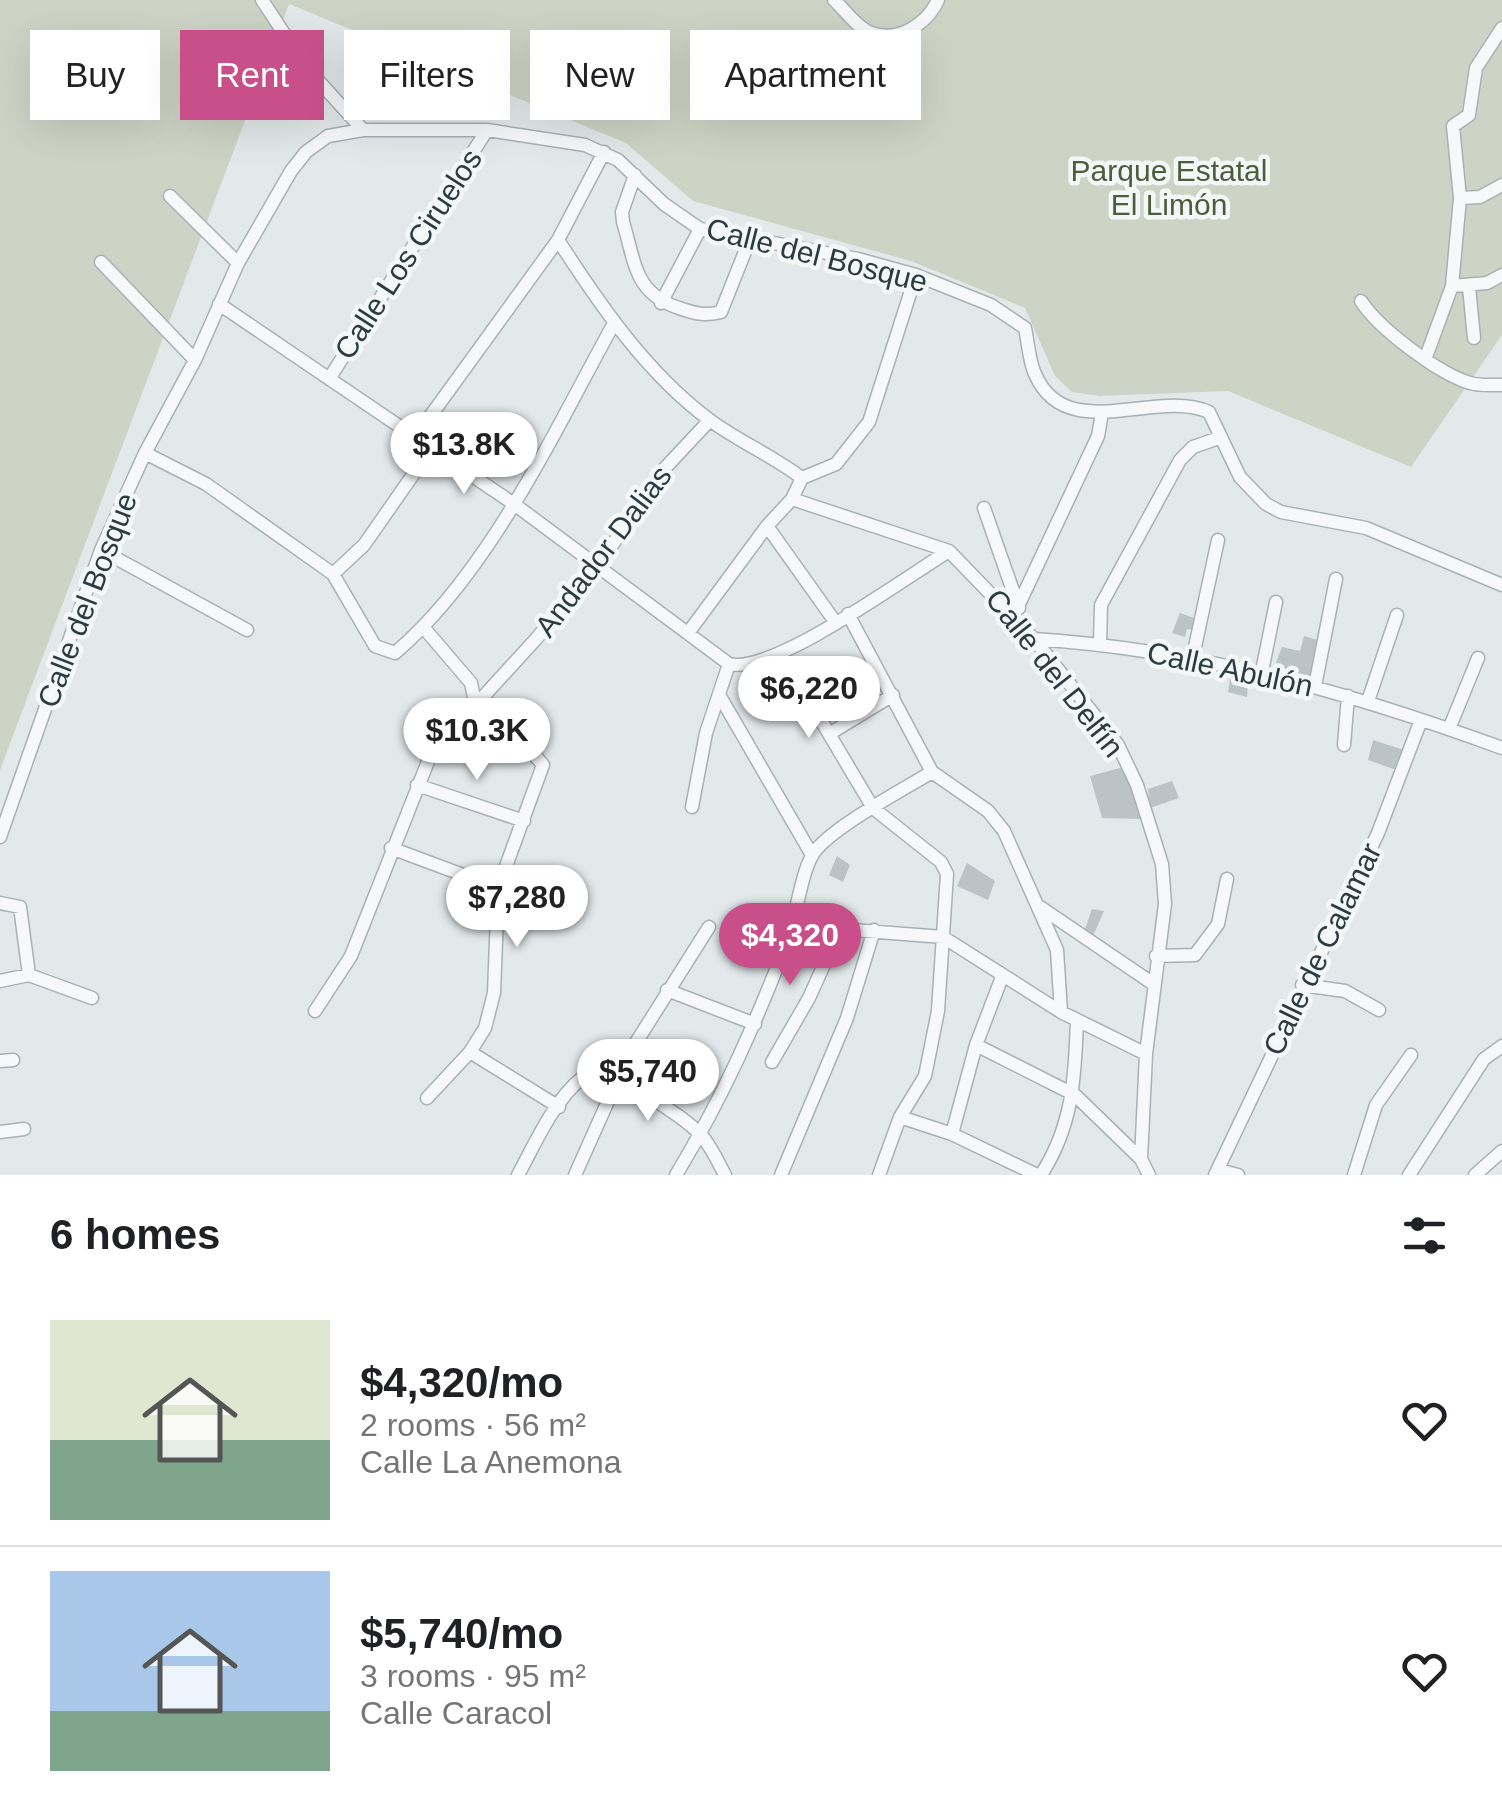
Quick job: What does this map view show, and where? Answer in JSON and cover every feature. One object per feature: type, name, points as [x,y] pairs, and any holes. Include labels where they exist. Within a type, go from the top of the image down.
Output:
[{"type":"street","points":[[262,0],[306,67],[362,130]]},
{"type":"street","points":[[834,0],[870,33],[892,36],[918,26],[938,0]]},
{"type":"street","points":[[1426,357],[1452,286],[1460,198],[1454,126],[1469,115],[1476,68],[1502,28]]},
{"type":"street","name":"Calle del Bosque","points":[[0,837],[100,550],[145,453],[195,360],[238,263],[306,152],[328,136],[362,130],[487,130],[604,152],[700,229],[858,259],[916,275],[990,304],[1025,328],[1035,374],[1046,392],[1066,408],[1102,414],[1192,404],[1209,412],[1240,477],[1266,504],[1281,512],[1366,528],[1499,579]]},
{"type":"street","name":"Calle Los Ciruelos","points":[[328,379],[487,130]]},
{"type":"street","points":[[413,440],[558,240],[604,152]]},
{"type":"street","points":[[635,175],[622,212],[623,222],[644,288],[661,302],[704,316],[721,312],[750,239]]},
{"type":"street","points":[[1460,198],[1480,198],[1502,185]]},
{"type":"street","points":[[170,196],[238,263]]},
{"type":"street","points":[[661,302],[700,229]]},
{"type":"street","points":[[558,240],[613,325],[710,420],[801,482]]},
{"type":"street","points":[[101,262],[195,360]]},
{"type":"street","points":[[688,633],[801,482],[836,464],[869,422],[916,275]]},
{"type":"street","points":[[1452,286],[1469,286],[1502,275]]},
{"type":"street","points":[[1469,286],[1474,338]]},
{"type":"street","points":[[1361,302],[1374,320],[1470,384],[1502,384]]},
{"type":"street","points":[[219,304],[413,440],[514,504],[729,664],[749,666],[780,652],[836,623],[950,550]]},
{"type":"street","points":[[145,453],[206,484],[333,574],[375,646],[396,652],[424,628],[514,504],[613,325]]},
{"type":"street","points":[[1016,612],[1098,436],[1102,414]]},
{"type":"street","name":"Andador Dalias","points":[[315,1012],[351,956],[431,754],[597,567],[664,468],[710,420]]},
{"type":"street","points":[[1100,644],[1101,605],[1180,460],[1193,447],[1220,438]]},
{"type":"street","points":[[333,574],[364,545],[431,448]]},
{"type":"street","points":[[792,499],[950,550]]},
{"type":"street","points":[[984,508],[1016,612]]},
{"type":"street","points":[[767,526],[836,623]]},
{"type":"street","points":[[1193,656],[1218,540]]},
{"type":"street","points":[[100,550],[248,630]]},
{"type":"street","name":"Calle del Delfín","points":[[950,550],[1016,612],[1118,744],[1137,785],[1162,864],[1166,904],[1152,983],[1141,1159]]},
{"type":"street","points":[[1315,686],[1336,580]]},
{"type":"street","points":[[1262,671],[1276,602]]},
{"type":"street","points":[[848,614],[932,772],[988,811],[1004,831],[1057,950],[1061,1012]]},
{"type":"street","points":[[1368,701],[1397,615]]},
{"type":"street","points":[[424,628],[471,683],[476,707]]},
{"type":"street","name":"Calle Abulón","points":[[1034,639],[1193,656],[1262,671],[1368,701],[1502,748]]},
{"type":"street","points":[[780,652],[873,808],[940,862],[947,874],[938,1011],[925,1076],[900,1117],[880,1175]]},
{"type":"street","points":[[1449,729],[1478,658]]},
{"type":"street","points":[[692,808],[706,733],[721,698],[729,664]]},
{"type":"street","points":[[830,734],[893,695]]},
{"type":"street","points":[[1344,744],[1348,696]]},
{"type":"street","points":[[721,698],[812,855]]},
{"type":"street","name":"Calle de Calamar","points":[[1217,1173],[1390,806],[1421,720]]},
{"type":"street","points":[[427,1098],[470,1052],[486,1028],[494,992],[498,888],[543,765],[531,751],[458,728]]},
{"type":"street","points":[[676,1175],[722,1100],[755,1024],[798,912],[812,855],[873,808],[932,772]]},
{"type":"street","points":[[416,785],[524,821]]},
{"type":"street","points":[[392,848],[498,888]]},
{"type":"street","points":[[1156,956],[1194,955],[1218,924],[1227,879]]},
{"type":"street","points":[[0,903],[20,908],[30,975]]},
{"type":"street","points":[[1040,906],[1152,983]]},
{"type":"street","points":[[798,912],[840,930],[943,937],[1061,1012],[1146,1054]]},
{"type":"street","points":[[575,1175],[666,990],[709,926]]},
{"type":"street","points":[[772,1062],[840,930]]},
{"type":"street","points":[[781,1175],[848,1018],[874,930]]},
{"type":"street","points":[[0,980],[30,975],[92,998]]},
{"type":"street","points":[[952,1134],[976,1045],[1002,977]]},
{"type":"street","points":[[1302,986],[1345,991],[1379,1010]]},
{"type":"street","points":[[666,990],[755,1024]]},
{"type":"street","points":[[900,1117],[952,1134],[1039,1175],[1060,1144],[1075,1094],[1077,1020]]},
{"type":"street","points":[[976,1045],[1075,1094],[1141,1159],[1149,1175]]},
{"type":"street","points":[[1416,1173],[1484,1059],[1502,1046]]},
{"type":"street","points":[[470,1052],[559,1107]]},
{"type":"street","points":[[1354,1175],[1376,1105],[1411,1054]]},
{"type":"street","points":[[518,1175],[559,1107],[583,1077],[596,1072],[620,1079],[700,1134],[725,1175]]},
{"type":"street","points":[[0,1132],[24,1129]]},
{"type":"street","points":[[1475,1175],[1502,1152]]},
{"type":"street","points":[[1217,1173],[1238,1175]]},
{"type":"green space","name":"Parque Estatal El Limón","points":[[0,0],[1502,0],[1502,335],[1411,467],[1228,391],[1100,396],[1072,392],[1055,376],[1025,308],[911,261],[693,201],[626,143],[570,120],[670,120],[670,30],[530,30],[530,103],[510,95],[510,30],[352,30],[289,4],[279,30],[180,30],[180,120],[245,120],[0,770]]},
{"type":"building","points":[[1180,613],[1197,619],[1194,630],[1187,629],[1185,637],[1172,633]]},
{"type":"building","points":[[1304,636],[1321,641],[1312,678],[1275,665],[1282,647],[1300,651]]},
{"type":"building","points":[[1231,671],[1249,674],[1247,697],[1228,692]]},
{"type":"building","points":[[1373,740],[1407,751],[1399,771],[1368,760]]},
{"type":"building","points":[[1124,767],[1141,819],[1102,818],[1090,776]]},
{"type":"building","points":[[1172,781],[1179,798],[1150,808],[1148,789]]},
{"type":"building","points":[[837,856],[850,865],[843,882],[829,875]]},
{"type":"building","points":[[967,863],[995,881],[988,900],[957,886]]},
{"type":"building","points":[[1092,909],[1104,911],[1093,936],[1085,929]]}]
